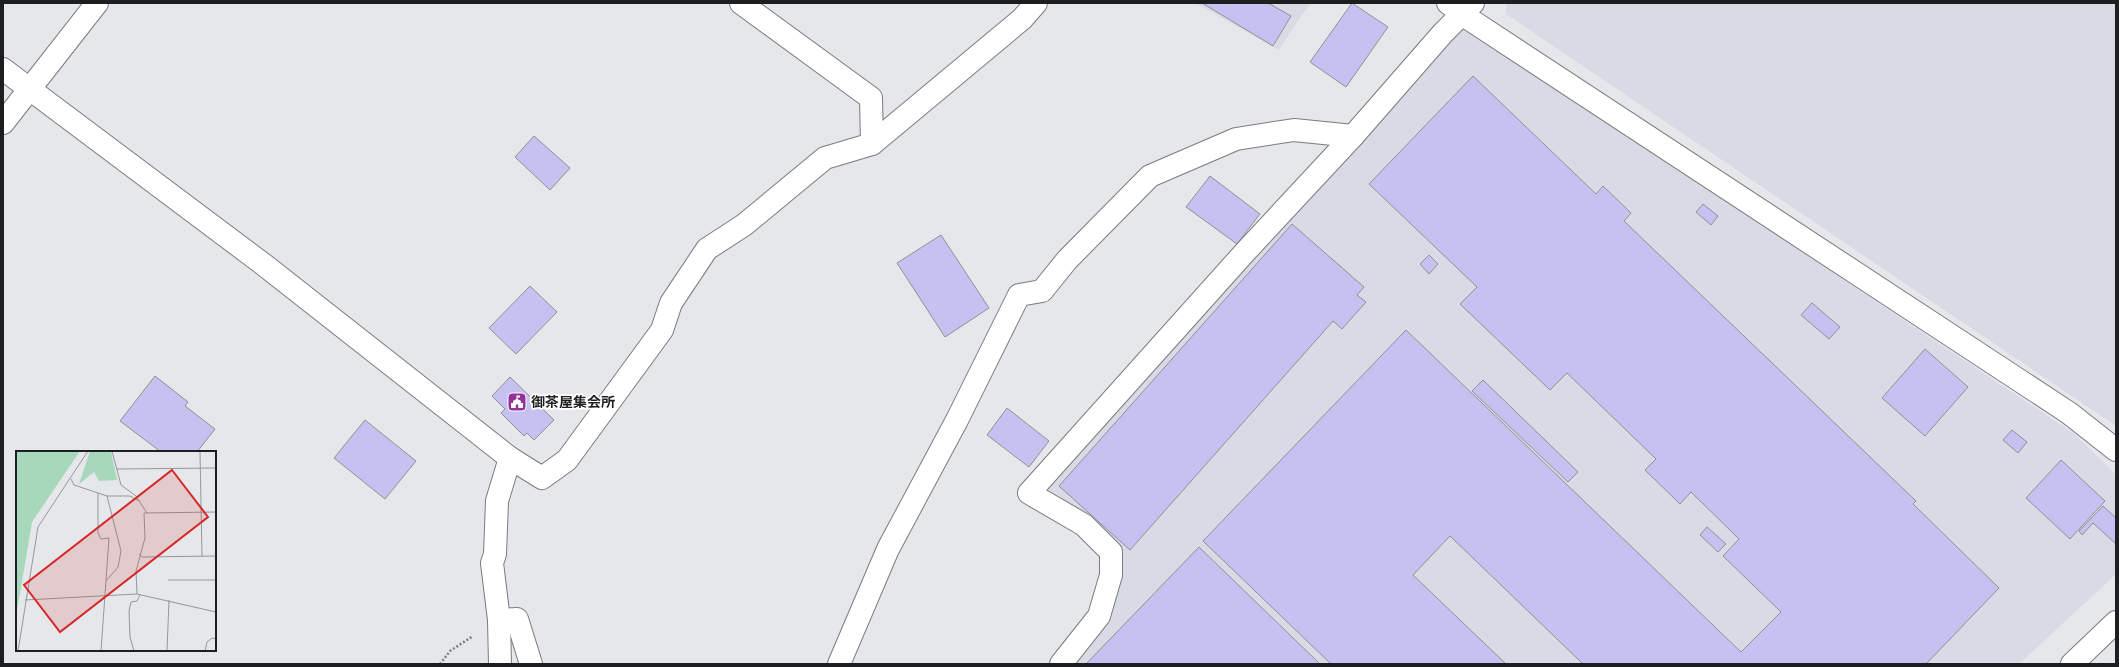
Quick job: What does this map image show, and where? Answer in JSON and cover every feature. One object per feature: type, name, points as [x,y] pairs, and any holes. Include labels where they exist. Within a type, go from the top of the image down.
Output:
[{"type":"street","points":[[3,123],[97,3]]},
{"type":"street","points":[[741,3],[871,98],[872,144]]},
{"type":"street","points":[[3,69],[263,264],[510,458],[542,478],[567,460],[662,330],[671,303],[707,250],[744,225],[825,158],[872,144],[1022,18],[1036,3]]},
{"type":"street","points":[[1061,664],[1099,616],[1111,575],[1111,552],[1084,525],[1029,493],[1246,251],[1353,136],[1443,33],[1461,7],[2069,413],[2116,450]]},
{"type":"street","points":[[839,664],[888,548],[957,420],[1019,295],[1042,291],[1067,260],[1150,176],[1236,139],[1294,130],[1353,136]]},
{"type":"street","points":[[500,664],[499,620],[492,563],[495,554],[497,500],[510,458]]},
{"type":"street","points":[[499,620],[517,619],[531,664]]},
{"type":"street","points":[[2072,664],[2116,622]]},
{"type":"path","points":[[440,664],[450,651],[499,620]]},
{"type":"shaded area","points":[[1195,3],[1311,3],[1279,50]]},
{"type":"shaded area","points":[[1506,3],[2116,3],[2116,426],[1506,14]]},
{"type":"shaded area","points":[[1462,25],[2076,435],[2116,475],[2116,573],[2113,577],[2019,664],[1074,664],[1121,566],[1040,487]]},
{"type":"building","points":[[1202,3],[1268,3],[1291,16],[1273,46]]},
{"type":"building","points":[[1352,3],[1388,27],[1346,87],[1310,62]]},
{"type":"building","points":[[1473,76],[1596,194],[1603,186],[1631,213],[1624,221],[1916,501],[1913,504],[1999,588],[1926,664],[1583,664],[1450,536],[1413,575],[1506,664],[1331,664],[1203,541],[1406,330],[1741,652],[1781,612],[1723,556],[1739,539],[1691,492],[1680,504],[1645,470],[1656,459],[1567,373],[1550,390],[1460,304],[1477,287],[1369,184]]},
{"type":"building","points":[[534,136],[570,168],[550,190],[515,157]]},
{"type":"building","points":[[1210,176],[1260,214],[1237,244],[1186,207]]},
{"type":"building","points":[[1703,204],[1718,216],[1711,225],[1696,212]]},
{"type":"building","points":[[1292,224],[1364,287],[1357,295],[1366,302],[1342,329],[1333,321],[1130,550],[1059,486]]},
{"type":"building","points":[[941,235],[989,308],[945,337],[897,263]]},
{"type":"building","points":[[1429,255],[1438,264],[1429,274],[1420,264]]},
{"type":"building","points":[[530,286],[557,312],[516,354],[489,328]]},
{"type":"building","points":[[1812,303],[1840,327],[1829,339],[1801,315]]},
{"type":"building","points":[[1925,349],[1968,387],[1925,436],[1882,398]]},
{"type":"building","points":[[155,376],[188,402],[185,406],[215,429],[198,451],[160,451],[120,421]]},
{"type":"building","name":"御茶屋集会所","points":[[510,377],[554,420],[534,440],[527,433],[524,436],[501,413],[505,409],[492,396]]},
{"type":"building","points":[[1483,380],[1578,472],[1568,482],[1472,391]]},
{"type":"building","points":[[1007,408],[1049,441],[1029,467],[987,435]]},
{"type":"building","points":[[365,420],[416,461],[385,499],[334,458]]},
{"type":"building","points":[[2012,430],[2027,442],[2018,453],[2003,440]]},
{"type":"building","points":[[2061,460],[2105,501],[2070,539],[2026,498]]},
{"type":"building","points":[[2103,506],[2116,518],[2116,544],[2093,523],[2082,535],[2079,531]]},
{"type":"building","points":[[1707,527],[1726,544],[1718,552],[1700,535]]},
{"type":"building","points":[[1199,547],[1320,664],[1086,664]]},
{"type":"place","name":"御茶屋集会所","points":[[517,402]]}]
